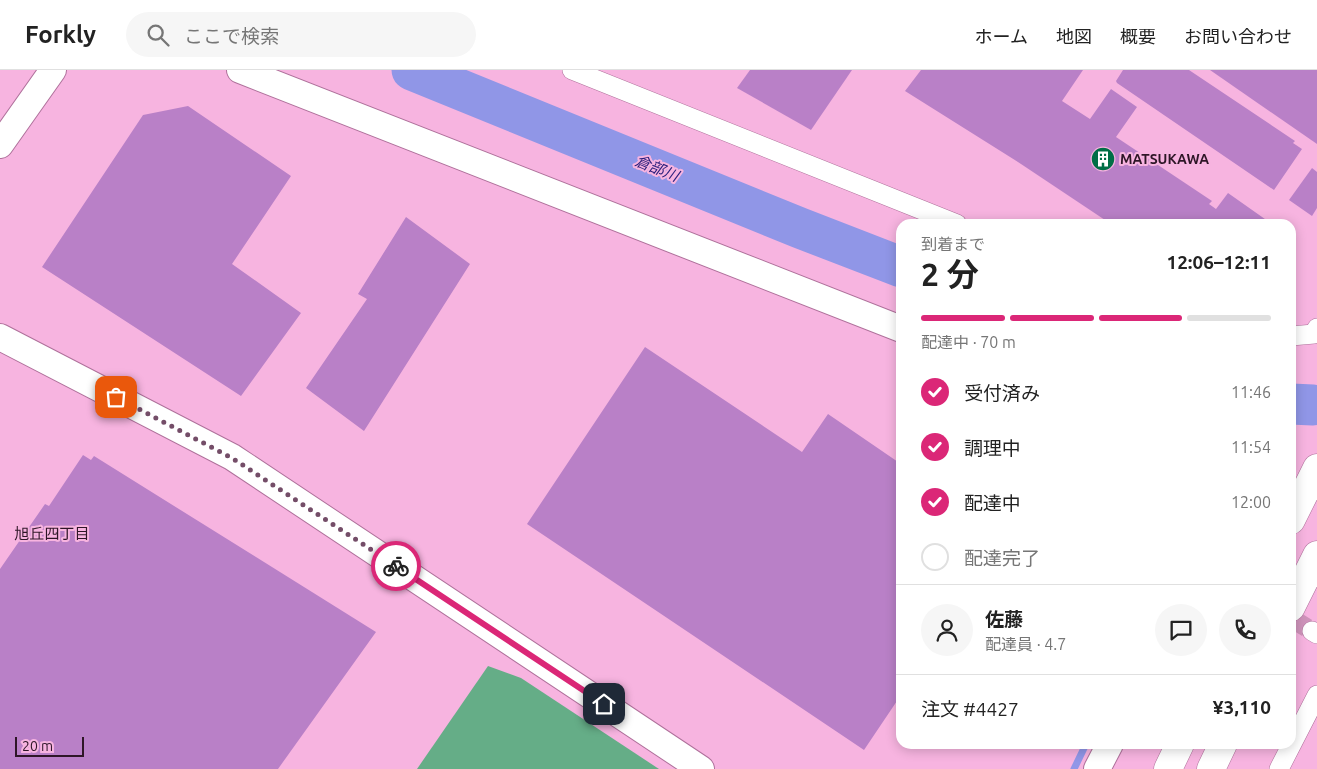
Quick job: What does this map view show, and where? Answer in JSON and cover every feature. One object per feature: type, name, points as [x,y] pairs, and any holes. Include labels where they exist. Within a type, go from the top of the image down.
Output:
[{"type":"highway","points":[[1296,510],[1317,468]]},
{"type":"highway","points":[[1296,597],[1317,555]]},
{"type":"highway","points":[[1168,769],[1178,749]]},
{"type":"highway","points":[[1211,769],[1221,749]]},
{"type":"street","points":[[0,145],[53,70]]},
{"type":"street","points":[[240,70],[896,327]]},
{"type":"street","points":[[572,70],[944,219]]},
{"type":"street","points":[[1296,336],[1314,334],[1317,328]]},
{"type":"street","points":[[0,336],[232,458],[702,769]]},
{"type":"street","points":[[1296,735],[1317,695]]},
{"type":"street","points":[[1096,769],[1107,749]]},
{"type":"street","points":[[1278,769],[1289,749]]},
{"type":"green space","points":[[488,666],[521,678],[659,769],[417,769]]},
{"type":"building","points":[[750,70],[852,70],[811,130],[737,88]]},
{"type":"building","points":[[921,70],[1083,70],[1062,101],[1090,119],[1111,89],[1137,107],[1116,137],[1212,201],[1209,204],[1216,209],[1228,193],[1265,219],[1104,219],[1021,164],[905,91]]},
{"type":"building","points":[[1123,70],[1189,70],[1295,141],[1293,143],[1302,149],[1274,190],[1117,83],[1116,81]]},
{"type":"building","points":[[1210,70],[1317,70],[1317,144]]},
{"type":"building","points":[[188,106],[291,176],[232,264],[301,313],[241,396],[42,267],[143,115]]},
{"type":"building","points":[[1312,168],[1317,172],[1317,208],[1312,216],[1289,200]]},
{"type":"building","points":[[406,217],[470,264],[364,431],[306,388],[367,299],[358,294]]},
{"type":"building","points":[[645,347],[802,452],[828,414],[896,461],[896,702],[864,750],[527,524]]},
{"type":"building","points":[[83,455],[91,460],[94,456],[376,632],[278,769],[0,769],[0,569],[45,504],[49,506]]},
{"type":"waterway","name":"倉部川","points":[[412,70],[800,228],[896,265]]},
{"type":"waterway","name":"倉部川","points":[[1296,404],[1313,405]]},
{"type":"waterway","points":[[1074,769],[1084,749]]},
{"type":"tunnel","points":[[1296,621],[1312,631]]},
{"type":"way so far","points":[[116,397],[232,458],[396,566]]},
{"type":"place","name":"MATSUKAWA","points":[[1103,159]]},
{"type":"district","name":"旭丘四丁目","points":[[52,533]]},
{"type":"route","points":[[396,566],[604,704]]}]
